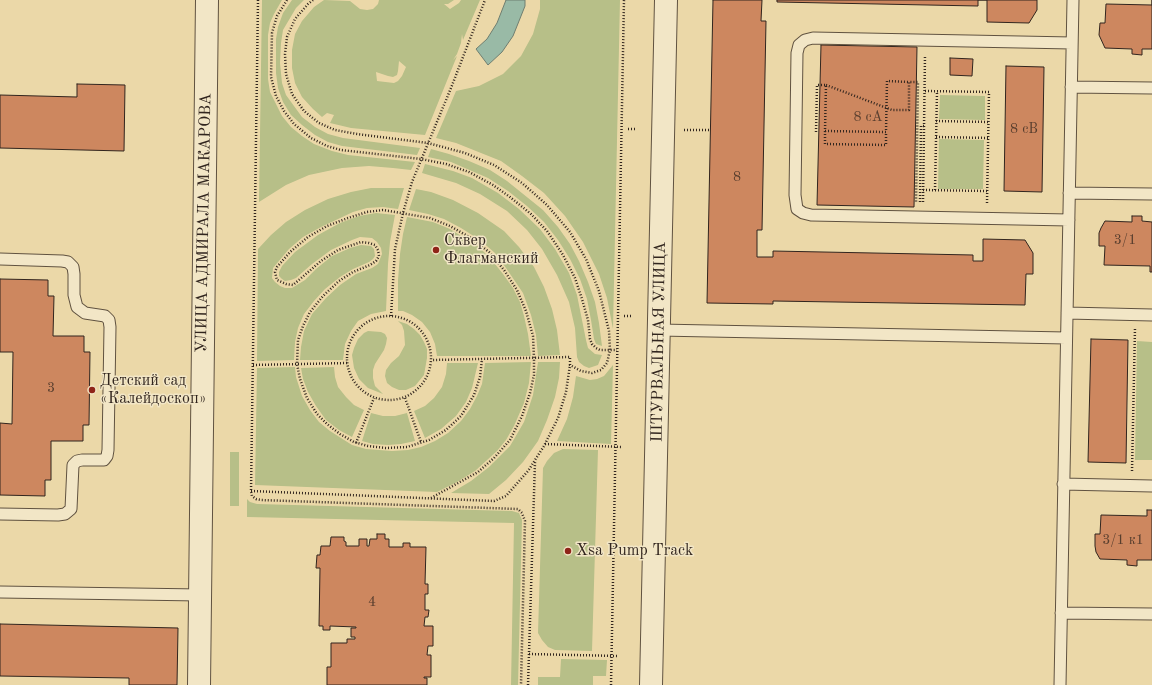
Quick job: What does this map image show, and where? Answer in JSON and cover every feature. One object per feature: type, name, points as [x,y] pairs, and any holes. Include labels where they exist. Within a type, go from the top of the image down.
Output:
[{"type":"street","name":"УЛИЦА АДМИРАЛА МАКАРОВА","points":[[199,685],[207,0]]},
{"type":"street","name":"ШТУРВАЛЬНАЯ УЛИЦА","points":[[651,685],[666,0]]},
{"type":"lane","points":[[1060,685],[1073,0]]},
{"type":"lane","points":[[1068,220],[803,214],[797,209],[794,195],[797,53],[799,45],[805,40],[813,38],[869,43],[926,41],[1072,43]]},
{"type":"lane","points":[[1071,87],[1152,88]]},
{"type":"lane","points":[[1069,193],[1152,194]]},
{"type":"lane","points":[[0,259],[62,260],[68,262],[73,267],[74,295],[77,307],[85,313],[105,316],[109,320],[110,327],[107,456],[104,460],[82,460],[77,461],[73,465],[71,509],[65,514],[0,514]]},
{"type":"lane","points":[[1067,313],[1152,315]]},
{"type":"lane","points":[[659,330],[1066,338]]},
{"type":"lane","points":[[1063,484],[1152,486]]},
{"type":"lane","points":[[0,592],[200,596]]},
{"type":"lane","points":[[1061,613],[1152,614]]},
{"type":"path","points":[[258,0],[252,496],[260,500],[518,510],[522,512],[525,521],[521,685]]},
{"type":"path","points":[[287,0],[277,16],[272,33],[272,77],[276,96],[284,111],[294,124],[311,138],[327,146],[340,150],[421,159],[446,164],[469,172],[493,185],[531,214],[548,231],[563,255],[575,278],[582,299],[588,320],[592,344],[600,350],[617,350]]},
{"type":"path","points":[[313,0],[295,20],[288,37],[285,54],[286,74],[292,94],[304,111],[319,122],[335,130],[428,143],[465,153],[494,166],[522,183],[547,205],[570,232],[586,259],[598,291],[608,331],[610,350],[607,362],[601,370],[592,373],[581,371],[570,365]]},
{"type":"path","points":[[391,316],[395,249],[403,212],[412,182],[485,0]]},
{"type":"path","points":[[611,685],[624,0]]},
{"type":"path","points":[[923,202],[926,41]]},
{"type":"path","points":[[826,85],[825,144],[886,145],[887,82],[918,82],[916,207]]},
{"type":"path","points":[[816,132],[817,85],[826,85],[892,110],[909,110],[910,82]]},
{"type":"path","points":[[925,91],[989,92],[987,204]]},
{"type":"path","points":[[935,190],[937,92]]},
{"type":"path","points":[[936,121],[989,122]]},
{"type":"path","points":[[920,207],[921,126],[924,126]]},
{"type":"path","points":[[628,129],[636,129]]},
{"type":"path","points":[[681,130],[711,130]]},
{"type":"path","points":[[825,131],[886,132]]},
{"type":"path","points":[[936,137],[989,138]]},
{"type":"path","points":[[923,190],[988,191]]},
{"type":"path","points":[[431,498],[478,472],[494,458],[510,440],[522,416],[530,393],[534,375],[533,336],[526,311],[517,290],[504,270],[489,252],[471,238],[450,226],[430,218],[403,212],[383,210],[367,212],[328,226],[308,237],[290,252],[277,267],[275,272],[277,280],[293,285],[321,261],[338,250],[361,242],[369,243],[375,246],[378,250],[379,256],[376,261],[353,272],[323,296],[310,312],[298,340],[297,364],[300,379],[307,398],[317,414],[327,424],[340,434],[356,442],[368,446],[386,448],[407,447],[429,440],[446,430],[461,416],[474,395],[480,377],[482,359]]},
{"type":"path","points":[[1131,486],[1135,314]]},
{"type":"path","points":[[391,316],[398,316],[411,321],[421,330],[429,342],[432,360],[430,371],[424,384],[413,394],[400,400],[386,401],[374,398],[360,389],[352,378],[347,363],[347,351],[352,338],[360,327],[371,319],[391,316]]},
{"type":"path","points":[[624,316],[633,316]]},
{"type":"path","points":[[251,491],[494,501],[506,496],[535,461],[558,418],[566,392],[570,358],[432,360]]},
{"type":"path","points":[[253,365],[347,363]]},
{"type":"path","points":[[356,442],[374,398]]},
{"type":"path","points":[[405,398],[421,442]]},
{"type":"path","points":[[545,444],[622,447]]},
{"type":"path","points":[[528,685],[535,461]]},
{"type":"path","points":[[529,654],[618,656]]},
{"type":"green space","points":[[262,0],[282,0],[270,23],[268,35],[268,79],[270,92],[282,116],[291,127],[314,144],[332,151],[348,155],[415,162],[411,170],[369,166],[342,168],[309,175],[286,185],[259,202]]},
{"type":"green space","points":[[292,0],[304,0],[296,8],[283,30],[280,63],[282,83],[286,95],[302,117],[315,127],[328,134],[343,138],[420,148],[417,155],[342,146],[328,142],[315,135],[291,115],[283,102],[278,88],[276,73],[276,39],[283,13]]},
{"type":"green space","points":[[324,0],[350,1],[360,9],[367,10],[373,9],[378,4],[379,0],[454,0],[448,4],[444,4],[450,9],[461,0],[480,0],[463,40],[462,34],[461,43],[453,60],[457,56],[425,135],[351,128],[330,123],[334,115],[327,113],[322,117],[302,97],[295,83],[292,68],[292,50],[295,34],[302,21],[314,7]],"holes":[[[399,61],[406,67],[402,76],[394,83],[377,81],[376,72],[393,77],[397,75]]]},
{"type":"green space","points":[[540,0],[620,0],[613,329],[607,298],[599,274],[583,242],[565,216],[544,193],[501,161],[456,143],[436,138],[456,91],[479,86],[503,74],[521,56],[533,34],[540,9]]},
{"type":"green space","points":[[940,95],[985,96],[985,120],[939,119]]},
{"type":"green space","points":[[939,139],[984,140],[983,189],[938,189]]},
{"type":"green space","points":[[431,149],[469,161],[490,170],[507,181],[543,210],[558,227],[570,244],[588,282],[595,302],[602,346],[596,344],[594,339],[587,299],[580,279],[558,240],[544,222],[508,191],[488,178],[451,162],[428,157]]},
{"type":"green space","points":[[425,164],[453,171],[472,178],[498,193],[519,209],[540,229],[555,249],[569,273],[577,295],[588,348],[595,354],[602,355],[598,365],[589,368],[579,362],[577,357],[575,328],[569,302],[557,275],[542,249],[527,230],[507,211],[480,194],[456,183],[422,173]]},
{"type":"green space","points":[[371,188],[404,188],[398,209],[383,207],[367,208],[353,212],[321,227],[303,237],[289,249],[273,268],[272,278],[280,286],[292,288],[305,280],[332,256],[350,248],[361,245],[371,246],[374,249],[375,256],[369,262],[340,277],[325,289],[314,301],[304,314],[298,328],[295,342],[294,360],[257,361],[258,249],[286,222],[305,210],[328,199]]},
{"type":"green space","points":[[416,189],[431,192],[453,200],[478,213],[504,231],[519,247],[534,267],[544,287],[552,309],[557,330],[560,355],[538,356],[536,335],[523,293],[495,253],[480,240],[444,219],[409,210]]},
{"type":"green space","points":[[376,213],[395,215],[390,242],[386,311],[371,314],[358,321],[345,344],[343,360],[300,360],[304,331],[312,314],[340,285],[356,274],[378,264],[382,254],[381,248],[372,238],[360,237],[331,250],[296,278],[291,280],[285,281],[279,276],[282,266],[295,252],[318,235],[340,223],[359,216]]},
{"type":"green space","points":[[407,217],[433,222],[450,229],[479,247],[491,259],[513,288],[520,302],[528,334],[531,356],[437,356],[435,344],[430,332],[422,322],[412,315],[403,311],[398,311],[400,254]]},
{"type":"green space","points":[[398,321],[407,324],[414,329],[420,335],[427,349],[424,375],[415,386],[406,390],[399,390],[392,387],[387,383],[385,376],[386,370],[399,356],[405,345],[404,331],[402,325]]},
{"type":"green space","points":[[368,331],[381,332],[385,334],[387,338],[384,350],[373,370],[375,386],[383,394],[368,388],[359,379],[354,368],[352,355],[354,348],[358,339]]},
{"type":"green space","points":[[1137,341],[1152,342],[1152,460],[1135,460]]},
{"type":"green space","points":[[531,362],[529,383],[524,403],[506,440],[497,451],[475,471],[437,492],[255,485],[257,368],[295,367],[296,377],[302,396],[319,422],[352,445],[366,449],[392,451],[421,447],[435,441],[448,433],[461,421],[470,409],[482,384],[485,363]]},
{"type":"green space","points":[[538,362],[560,362],[559,378],[555,397],[538,441],[523,462],[506,480],[489,494],[451,493],[471,481],[489,467],[510,446],[524,422],[533,395]]},
{"type":"green space","points":[[447,363],[478,363],[472,388],[466,402],[456,416],[441,429],[425,438],[414,411],[425,406],[434,398],[442,387],[446,374]]},
{"type":"green space","points":[[613,365],[611,444],[557,441],[567,419],[573,397],[576,376],[590,380],[597,379],[604,376]]},
{"type":"green space","points":[[334,367],[338,387],[354,405],[364,410],[352,437],[339,430],[326,420],[308,392],[301,368]]},
{"type":"green space","points":[[371,413],[383,416],[395,416],[407,413],[415,441],[388,445],[373,444],[362,441]]},
{"type":"green space","name":"Xsa Pump Track","points":[[563,449],[598,450],[592,651],[555,650],[548,647],[538,633],[543,468],[554,453]]},
{"type":"green space","points":[[230,452],[239,452],[239,506],[230,506]]},
{"type":"green space","points":[[247,499],[250,502],[257,504],[512,511],[519,513],[522,520],[518,685],[511,685],[514,523],[247,517]]},
{"type":"green space","points":[[561,659],[607,660],[606,676],[593,676],[593,685],[538,685],[538,677],[560,677]]},
{"type":"shaded area","points":[[506,0],[525,0],[525,6],[513,36],[502,52],[488,65],[476,49],[487,39],[497,23]]},
{"type":"building","points":[[713,0],[762,0],[761,21],[766,21],[762,230],[757,230],[757,257],[773,257],[773,251],[973,255],[973,261],[983,261],[983,239],[1025,240],[1033,253],[1033,274],[1026,274],[1025,305],[773,301],[773,304],[707,303]]},
{"type":"building","points":[[777,0],[978,0],[978,6],[777,2]]},
{"type":"building","points":[[987,0],[1037,0],[1037,10],[1029,23],[987,22]]},
{"type":"building","points":[[1106,4],[1152,5],[1152,49],[1142,49],[1142,55],[1132,54],[1132,49],[1105,48],[1099,35],[1100,23],[1105,23]]},
{"type":"building","points":[[821,45],[917,47],[914,207],[817,205]]},
{"type":"building","points":[[950,58],[973,59],[972,76],[950,75]]},
{"type":"building","points":[[1006,66],[1044,67],[1042,192],[1004,191]]},
{"type":"building","points":[[77,84],[125,85],[124,151],[0,148],[0,95],[77,97]]},
{"type":"building","points":[[1132,216],[1142,216],[1142,221],[1152,222],[1152,272],[1150,272],[1150,266],[1104,265],[1105,246],[1099,246],[1099,233],[1105,221],[1132,222]]},
{"type":"building","points":[[0,279],[48,280],[48,296],[54,296],[53,336],[84,336],[84,352],[90,352],[89,425],[83,425],[83,441],[51,441],[51,480],[45,480],[45,496],[0,495],[0,423],[12,424],[13,352],[0,352]]},
{"type":"building","points":[[1091,339],[1128,340],[1126,463],[1088,462]]},
{"type":"building","points":[[1147,510],[1152,510],[1152,560],[1137,560],[1137,566],[1127,565],[1127,560],[1100,559],[1096,552],[1095,534],[1100,534],[1101,515],[1147,516]]},
{"type":"building","points":[[377,534],[385,534],[385,539],[389,539],[389,547],[403,547],[403,543],[410,543],[410,547],[426,547],[425,584],[428,584],[428,594],[425,594],[425,610],[429,610],[428,617],[425,617],[424,626],[433,626],[433,646],[428,646],[427,655],[431,655],[431,677],[424,677],[427,678],[427,685],[327,685],[327,667],[331,667],[331,643],[347,643],[347,639],[355,639],[355,637],[351,637],[351,628],[356,627],[330,626],[330,630],[323,630],[323,626],[319,626],[320,568],[316,568],[317,555],[320,555],[321,546],[330,546],[331,537],[344,537],[346,546],[359,546],[359,539],[367,539],[367,546],[369,546],[370,539],[377,539]]},
{"type":"building","points":[[0,624],[178,628],[177,685],[129,685],[129,678],[0,676]]},
{"type":"place","name":"Сквер Флагманский","points":[[436,250]]},
{"type":"place","name":"Детский сад «Калейдоскоп»","points":[[92,390]]},
{"type":"place","name":"Xsa Pump Track","points":[[568,551]]}]
